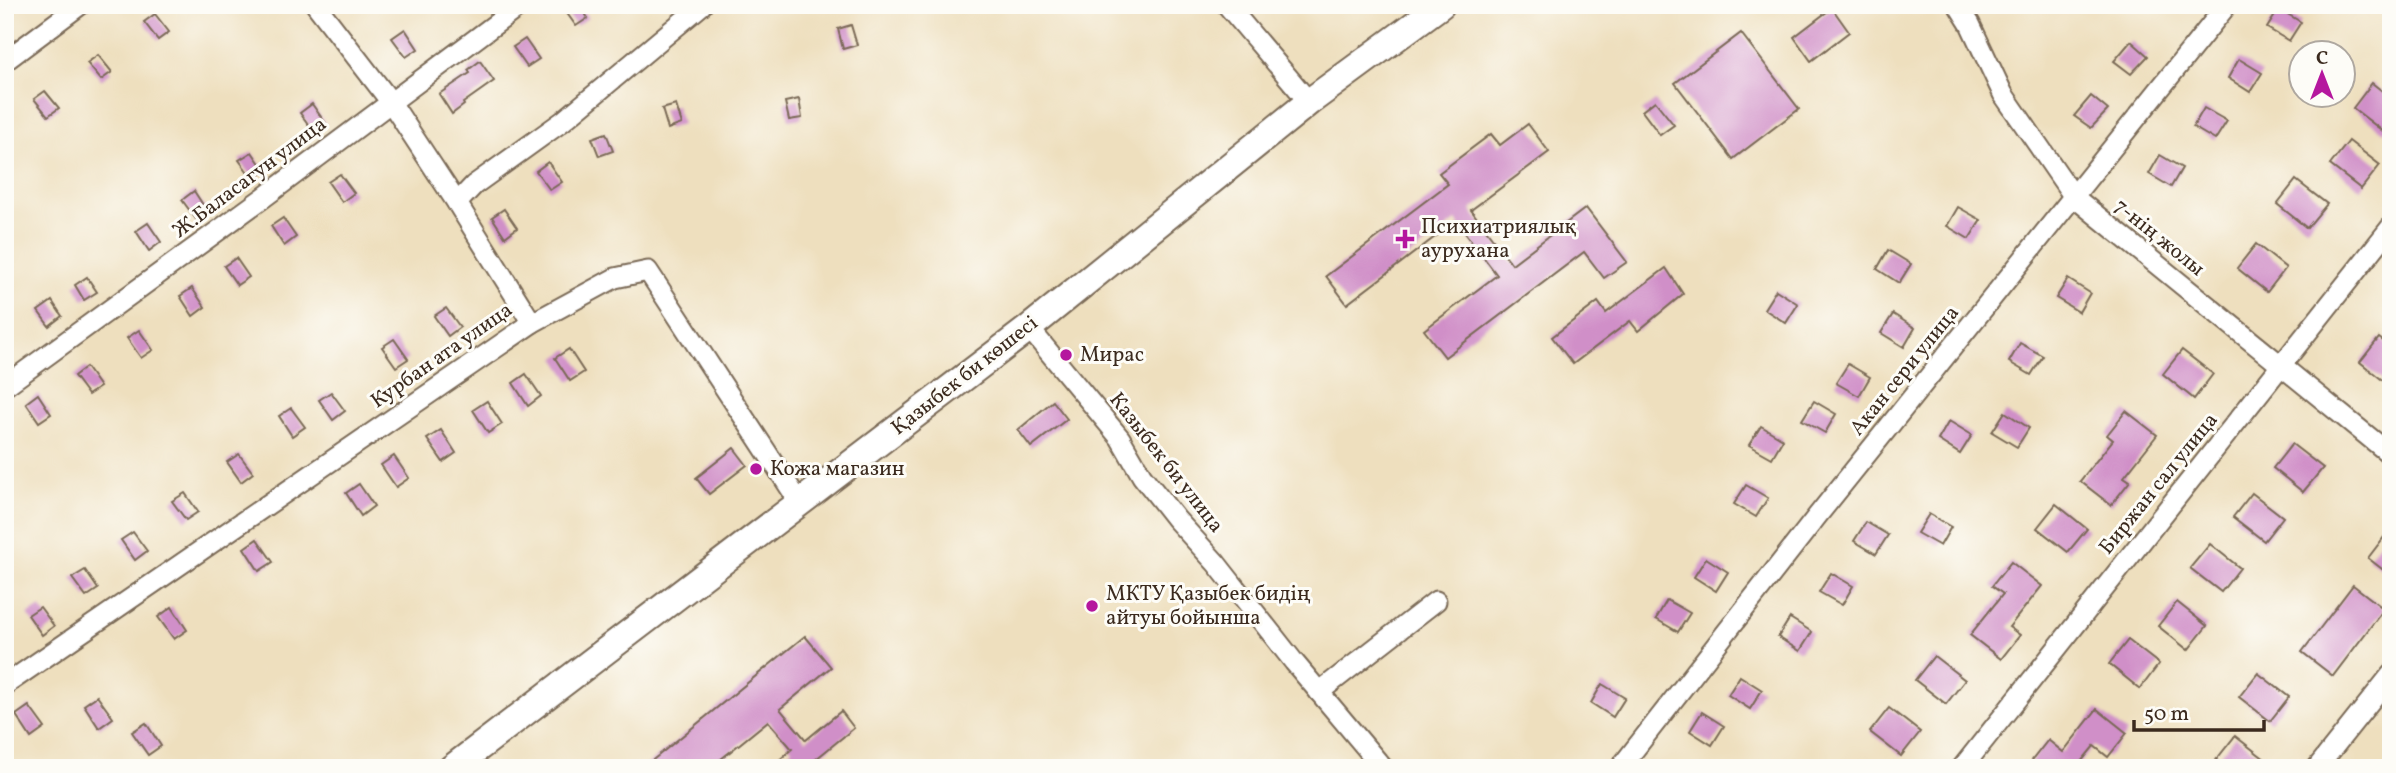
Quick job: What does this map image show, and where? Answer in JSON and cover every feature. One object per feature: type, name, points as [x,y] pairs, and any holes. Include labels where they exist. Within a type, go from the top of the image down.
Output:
[{"type":"main road","name":"Қазыбек би көшесі","points":[[452,768],[1029,328],[1309,102],[1441,5]]},
{"type":"street","points":[[5,61],[80,5]]},
{"type":"street","name":"Курбан ата улица","points":[[5,685],[532,323],[457,202],[390,102],[316,5]]},
{"type":"street","name":"Ж.Баласагун улица","points":[[5,386],[521,5]]},
{"type":"street","points":[[457,202],[474,185],[563,121],[702,5]]},
{"type":"street","points":[[1227,5],[1309,102]]},
{"type":"street","name":"7-нің жолы","points":[[1958,5],[1970,24],[2003,94],[2074,197],[2391,455]]},
{"type":"street","name":"Акан сери улица","points":[[1620,768],[1818,515],[2227,5]]},
{"type":"street","name":"Биржан сал улица","points":[[1962,768],[2391,227]]},
{"type":"street","points":[[532,323],[615,278],[648,271],[800,503]]},
{"type":"street","name":"Казыбек би улица","points":[[1029,328],[1120,438],[1142,476],[1176,519],[1216,563],[1318,692],[1383,768]]},
{"type":"street","points":[[1318,692],[1436,601]]},
{"type":"street","points":[[2317,768],[2391,675]]},
{"type":"building","points":[[561,5],[579,5],[588,18],[576,26]]},
{"type":"building","points":[[1832,8],[1849,32],[1811,61],[1794,37]]},
{"type":"building","points":[[2279,9],[2301,22],[2288,40],[2267,28]]},
{"type":"building","points":[[155,14],[169,32],[158,40],[144,22]]},
{"type":"building","points":[[851,25],[857,45],[843,49],[838,29]]},
{"type":"building","points":[[405,29],[418,49],[406,57],[392,38]]},
{"type":"building","points":[[1741,33],[1799,109],[1733,159],[1675,83]]},
{"type":"building","points":[[525,39],[539,59],[527,67],[513,47]]},
{"type":"building","points":[[2131,41],[2148,56],[2131,74],[2114,61]]},
{"type":"building","points":[[98,55],[112,72],[101,80],[87,63]]},
{"type":"building","points":[[2239,59],[2262,73],[2250,92],[2228,78]]},
{"type":"building","points":[[480,61],[494,81],[452,114],[439,94],[470,73],[468,70]]},
{"type":"building","points":[[2372,83],[2391,98],[2391,123],[2384,132],[2353,108],[2358,108],[2358,101]]},
{"type":"building","points":[[45,91],[59,108],[48,116],[34,99]]},
{"type":"building","points":[[2091,96],[2108,110],[2091,128],[2074,116]]},
{"type":"building","points":[[799,99],[802,118],[789,120],[785,102]]},
{"type":"building","points":[[1655,101],[1674,125],[1660,135],[1642,111]]},
{"type":"building","points":[[312,104],[326,124],[314,132],[300,113]]},
{"type":"building","points":[[676,105],[682,124],[668,129],[662,109]]},
{"type":"building","points":[[2204,108],[2227,121],[2215,140],[2193,127]]},
{"type":"building","name":"Психиатриялық аурухана","points":[[1528,124],[1549,152],[1471,210],[1512,264],[1586,208],[1627,262],[1604,278],[1584,252],[1445,357],[1424,330],[1497,275],[1456,221],[1347,304],[1326,276],[1448,184],[1439,173],[1491,134],[1500,145]]},
{"type":"building","points":[[606,133],[613,151],[599,156],[592,138]]},
{"type":"building","points":[[2349,141],[2380,165],[2361,189],[2330,165]]},
{"type":"building","points":[[252,152],[265,171],[253,179],[239,160]]},
{"type":"building","points":[[2160,155],[2182,168],[2171,187],[2149,174]]},
{"type":"building","points":[[548,162],[562,182],[550,190],[536,171]]},
{"type":"building","points":[[340,174],[354,193],[342,202],[328,182]]},
{"type":"building","points":[[2296,180],[2327,204],[2307,228],[2277,204]]},
{"type":"building","points":[[194,191],[207,211],[196,219],[182,200]]},
{"type":"building","points":[[1958,207],[1981,220],[1969,239],[1947,226]]},
{"type":"building","points":[[504,209],[517,228],[505,237],[492,217]]},
{"type":"building","points":[[283,218],[296,237],[284,246],[271,226]]},
{"type":"building","points":[[148,223],[161,242],[149,251],[136,231]]},
{"type":"building","points":[[2256,244],[2286,268],[2267,292],[2237,268]]},
{"type":"building","points":[[1888,250],[1911,264],[1899,283],[1877,269]]},
{"type":"building","points":[[236,258],[249,277],[237,285],[224,266]]},
{"type":"building","points":[[1666,268],[1683,294],[1638,331],[1630,321],[1573,364],[1552,337],[1598,302],[1606,313]]},
{"type":"building","points":[[87,277],[97,292],[84,300],[75,285]]},
{"type":"building","points":[[2068,279],[2090,293],[2079,312],[2056,298]]},
{"type":"building","points":[[192,288],[205,307],[193,316],[180,296]]},
{"type":"building","points":[[1776,290],[1798,304],[1786,323],[1764,309]]},
{"type":"building","points":[[52,301],[62,316],[49,326],[38,311]]},
{"type":"building","points":[[446,308],[460,327],[448,336],[434,316]]},
{"type":"building","points":[[1893,314],[1915,328],[1904,347],[1881,333]]},
{"type":"building","points":[[139,330],[153,350],[141,358],[127,338]]},
{"type":"building","points":[[2379,338],[2391,347],[2391,387],[2360,362]]},
{"type":"building","points":[[394,339],[408,359],[396,367],[382,347]]},
{"type":"building","points":[[2020,343],[2043,356],[2031,375],[2009,362]]},
{"type":"building","points":[[569,349],[584,372],[570,381],[555,358]]},
{"type":"building","points":[[2182,350],[2213,374],[2194,399],[2163,374]]},
{"type":"building","points":[[1848,364],[1870,377],[1859,396],[1836,383]]},
{"type":"building","points":[[86,367],[100,387],[88,395],[74,376]]},
{"type":"building","points":[[526,374],[541,396],[528,406],[513,383]]},
{"type":"building","points":[[331,392],[345,411],[333,420],[319,400]]},
{"type":"building","points":[[38,394],[51,414],[39,422],[26,403]]},
{"type":"building","points":[[487,401],[502,424],[488,433],[473,410]]},
{"type":"building","points":[[1053,401],[1067,419],[1031,447],[1018,430]]},
{"type":"building","points":[[1814,401],[1836,414],[1825,433],[1802,420]]},
{"type":"building","points":[[291,408],[305,427],[292,436],[279,416]]},
{"type":"building","points":[[2126,411],[2157,435],[2124,477],[2130,481],[2111,505],[2080,481],[2113,440],[2107,435]]},
{"type":"building","points":[[2005,412],[2029,428],[2017,447],[1992,432]]},
{"type":"building","points":[[1949,421],[1972,435],[1960,454],[1938,440]]},
{"type":"building","points":[[1761,426],[1783,439],[1772,458],[1749,445]]},
{"type":"building","points":[[441,430],[456,453],[443,462],[427,439]]},
{"type":"building","points":[[2292,444],[2323,468],[2303,492],[2273,468]]},
{"type":"building","points":[[734,448],[747,465],[709,494],[696,478]]},
{"type":"building","points":[[239,454],[253,473],[241,482],[227,462]]},
{"type":"building","points":[[394,456],[409,478],[396,487],[381,465]]},
{"type":"building","points":[[359,484],[374,506],[361,516],[346,493]]},
{"type":"building","points":[[1746,485],[1768,498],[1756,517],[1734,504]]},
{"type":"building","points":[[185,493],[198,512],[186,520],[172,501]]},
{"type":"building","points":[[2252,493],[2283,517],[2264,541],[2233,517]]},
{"type":"building","points":[[2056,504],[2087,529],[2068,552],[2037,528]]},
{"type":"building","points":[[1929,514],[1951,527],[1940,546],[1917,533]]},
{"type":"building","points":[[1866,522],[1888,535],[1876,554],[1854,541]]},
{"type":"building","points":[[2391,528],[2391,576],[2368,558]]},
{"type":"building","points":[[133,532],[147,551],[135,560],[121,540]]},
{"type":"building","points":[[257,539],[273,562],[259,571],[244,548]]},
{"type":"building","points":[[2210,544],[2240,568],[2221,592],[2190,568]]},
{"type":"building","points":[[1706,558],[1728,572],[1716,591],[1694,577]]},
{"type":"building","points":[[2011,562],[2042,586],[2009,627],[2020,635],[2001,659],[1970,635],[2003,594],[1992,586]]},
{"type":"building","points":[[85,570],[98,589],[86,597],[72,578]]},
{"type":"building","points":[[1831,573],[1853,586],[1842,605],[1819,592]]},
{"type":"building","points":[[2353,585],[2384,609],[2333,676],[2302,652]]},
{"type":"building","points":[[1667,600],[1690,613],[1678,632],[1656,619]]},
{"type":"building","points":[[2177,602],[2207,626],[2188,650],[2158,626]]},
{"type":"building","points":[[40,607],[54,626],[42,635],[28,615]]},
{"type":"building","points":[[172,607],[187,630],[174,639],[158,617]]},
{"type":"building","points":[[1790,618],[1812,632],[1800,651],[1778,637]]},
{"type":"building","points":[[805,636],[831,667],[780,709],[806,740],[841,711],[854,728],[805,768],[770,768],[792,749],[768,721],[710,768],[643,768]]},
{"type":"building","points":[[2128,640],[2159,664],[2140,689],[2109,664]]},
{"type":"building","points":[[1934,656],[1965,680],[1946,704],[1915,680]]},
{"type":"building","points":[[2258,673],[2289,697],[2270,721],[2239,697]]},
{"type":"building","points":[[1740,676],[1762,690],[1750,709],[1728,695]]},
{"type":"building","points":[[1602,684],[1625,698],[1613,717],[1591,703]]},
{"type":"building","points":[[97,696],[113,718],[99,728],[84,705]]},
{"type":"building","points":[[29,706],[45,728],[31,738],[16,715]]},
{"type":"building","points":[[1889,708],[1920,732],[1901,756],[1870,732]]},
{"type":"building","points":[[2097,709],[2127,733],[2108,757],[2094,746],[2076,768],[2026,768],[2048,740],[2063,752]]},
{"type":"building","points":[[1702,712],[1724,726],[1712,745],[1690,731]]},
{"type":"building","points":[[146,723],[161,746],[148,755],[132,732]]},
{"type":"building","points":[[2235,736],[2266,760],[2260,768],[2226,768],[2216,760]]},
{"type":"place","name":"Психиатриялық аурухана","points":[[1405,239]]},
{"type":"place","name":"Мирас","points":[[1066,355]]},
{"type":"place","name":"Кожа магазин","points":[[756,469]]},
{"type":"place","name":"МКТУ Қазыбек бидің айтуы бойынша","points":[[1092,606]]}]
